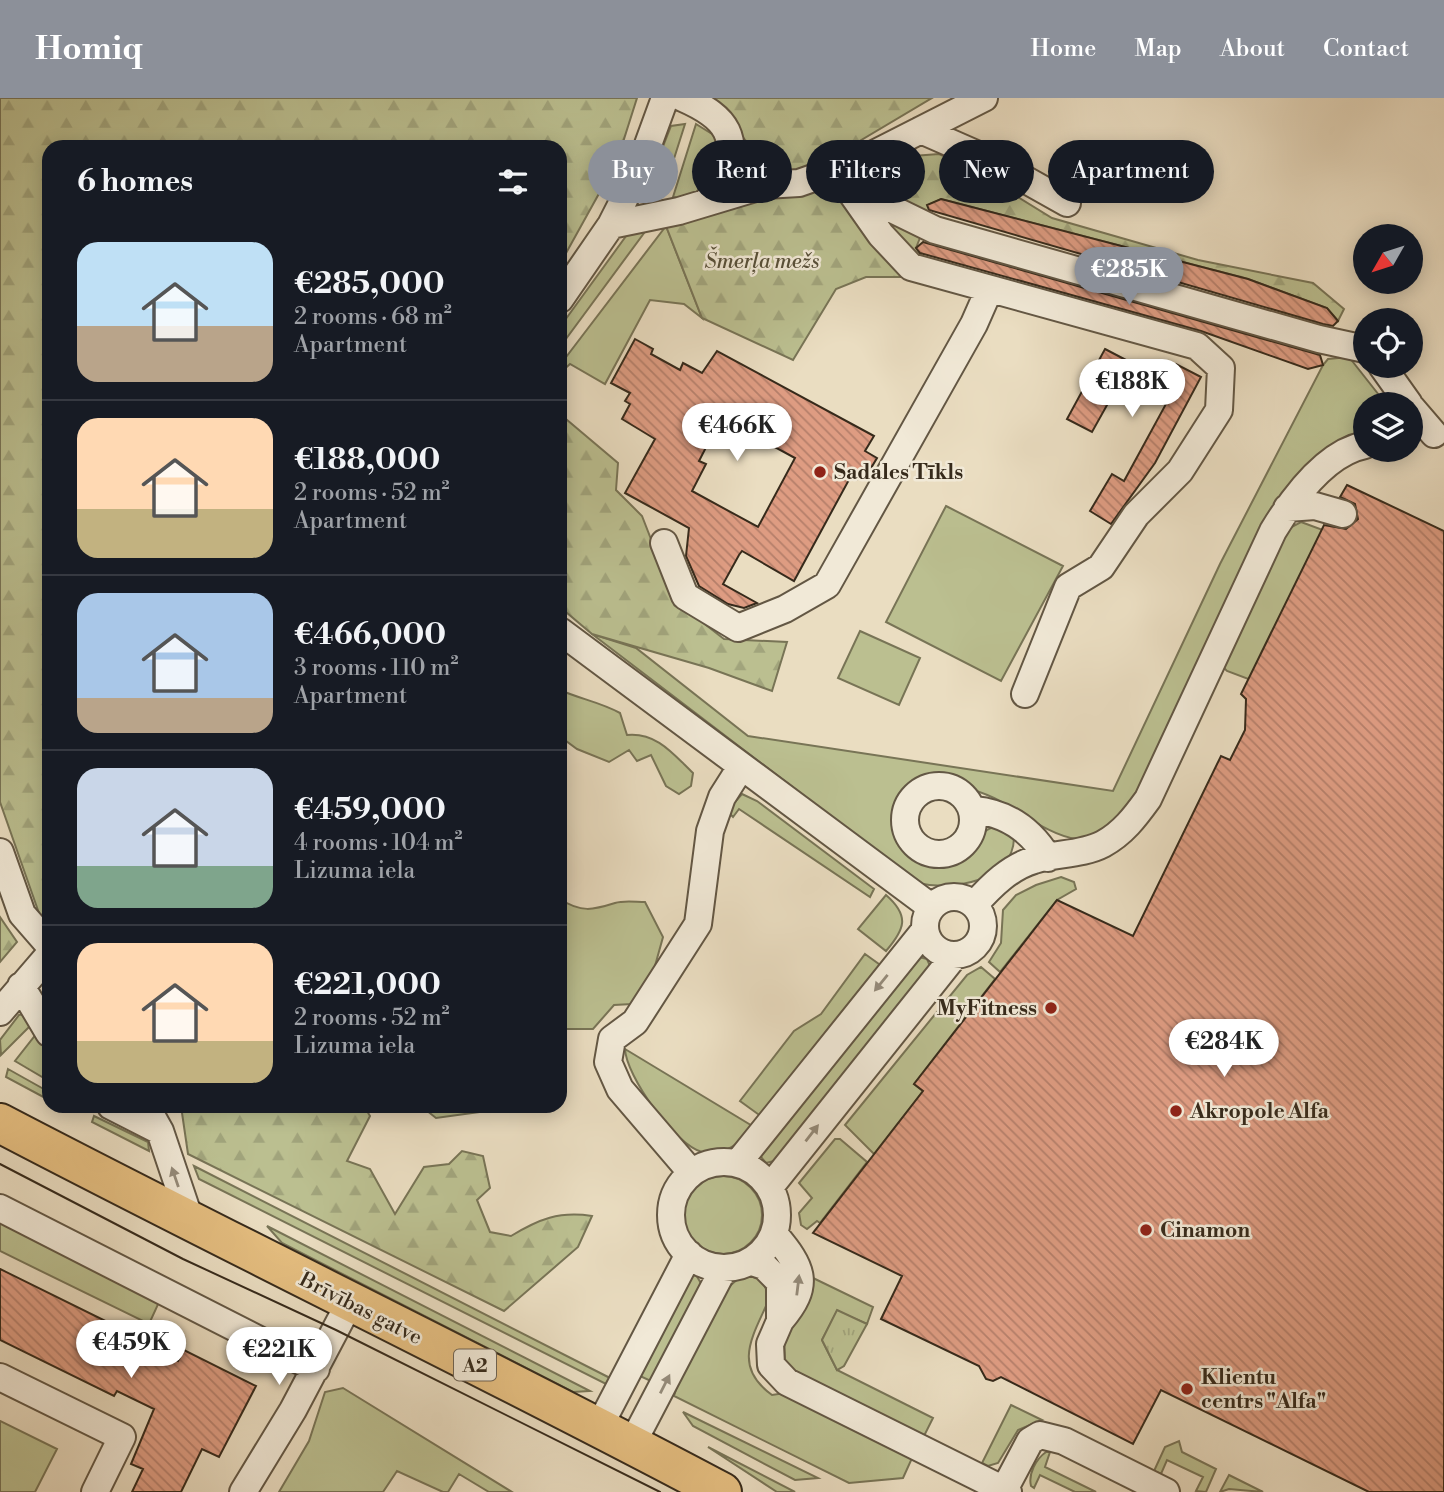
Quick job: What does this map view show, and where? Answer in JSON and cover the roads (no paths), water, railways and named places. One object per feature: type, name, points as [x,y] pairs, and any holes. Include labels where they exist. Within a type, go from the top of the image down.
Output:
[{"type":"highway","name":"Brīvības gatve","points":[[0,1123],[191,1223],[616,1435],[712,1488]]},
{"type":"street","points":[[567,289],[611,225],[638,172],[665,98]]},
{"type":"street","points":[[684,98],[709,109],[728,132],[730,140]]},
{"type":"street","points":[[905,140],[984,98]]},
{"type":"street","points":[[921,130],[994,162],[1048,192]]},
{"type":"street","points":[[611,225],[706,203]]},
{"type":"street","points":[[859,203],[881,235],[911,267],[1197,346],[1221,368],[1219,410],[1180,471],[1136,514],[1101,566],[1068,587],[1026,694]]},
{"type":"street","points":[[886,203],[935,230],[1319,340],[1353,347]]},
{"type":"street","points":[[664,542],[685,596],[738,628],[785,609],[827,584],[974,324],[989,290]]},
{"type":"street","points":[[975,904],[990,886],[1013,869],[1034,860],[1101,846],[1123,831],[1148,799],[1267,543],[1287,508],[1321,470],[1353,447]]},
{"type":"street","points":[[1287,508],[1315,506],[1343,514]]},
{"type":"street","points":[[567,636],[741,767],[928,919],[936,949],[956,955],[970,951],[983,934],[981,913],[975,904],[954,896],[943,899],[928,919],[738,1163]]},
{"type":"street","points":[[691,1172],[620,1088],[608,1062],[612,1040],[635,1023],[698,924],[710,831],[722,797],[741,767]]},
{"type":"street","points":[[974,810],[993,812],[1017,824],[1036,838],[1048,858]]},
{"type":"street","points":[[0,852],[23,914],[42,937]]},
{"type":"street","points":[[770,1187],[956,955]]},
{"type":"street","points":[[0,1012],[42,964]]},
{"type":"street","points":[[21,986],[42,1021]]},
{"type":"street","points":[[138,1113],[162,1119],[191,1223]]},
{"type":"street","points":[[713,1162],[738,1163],[756,1172],[770,1187],[777,1209],[775,1235],[764,1252],[752,1262],[723,1268],[705,1264],[689,1254],[677,1240],[671,1222],[672,1203],[679,1186],[691,1172],[713,1162]]},
{"type":"street","points":[[0,1208],[316,1369]]},
{"type":"street","points":[[775,1235],[794,1259],[801,1279],[796,1299],[780,1321],[770,1344],[771,1365],[788,1382],[1006,1491],[1030,1441],[1040,1435],[1064,1441],[1166,1492]]},
{"type":"street","points":[[616,1435],[689,1254]]},
{"type":"street","points":[[752,1262],[764,1266],[780,1282],[780,1321]]},
{"type":"street","points":[[616,1435],[723,1268]]},
{"type":"street","points":[[243,1492],[316,1369],[350,1302]]},
{"type":"street","points":[[0,1377],[121,1437],[94,1492]]},
{"type":"tram line","points":[[0,1164],[183,1259],[336,1330],[660,1492]]},
{"type":"place","name":"Sadales Tīkls","points":[[820,472]]},
{"type":"place","name":"MyFitness","points":[[1051,1008]]},
{"type":"place","name":"Akropole Alfa","points":[[1176,1111]]},
{"type":"place","name":"Cinamon","points":[[1146,1230]]},
{"type":"place","name":"Klientu centrs \"Alfa\"","points":[[1187,1389]]},
{"type":"park label","name":"Šmerļa mežs","points":[[762,261]]}]
